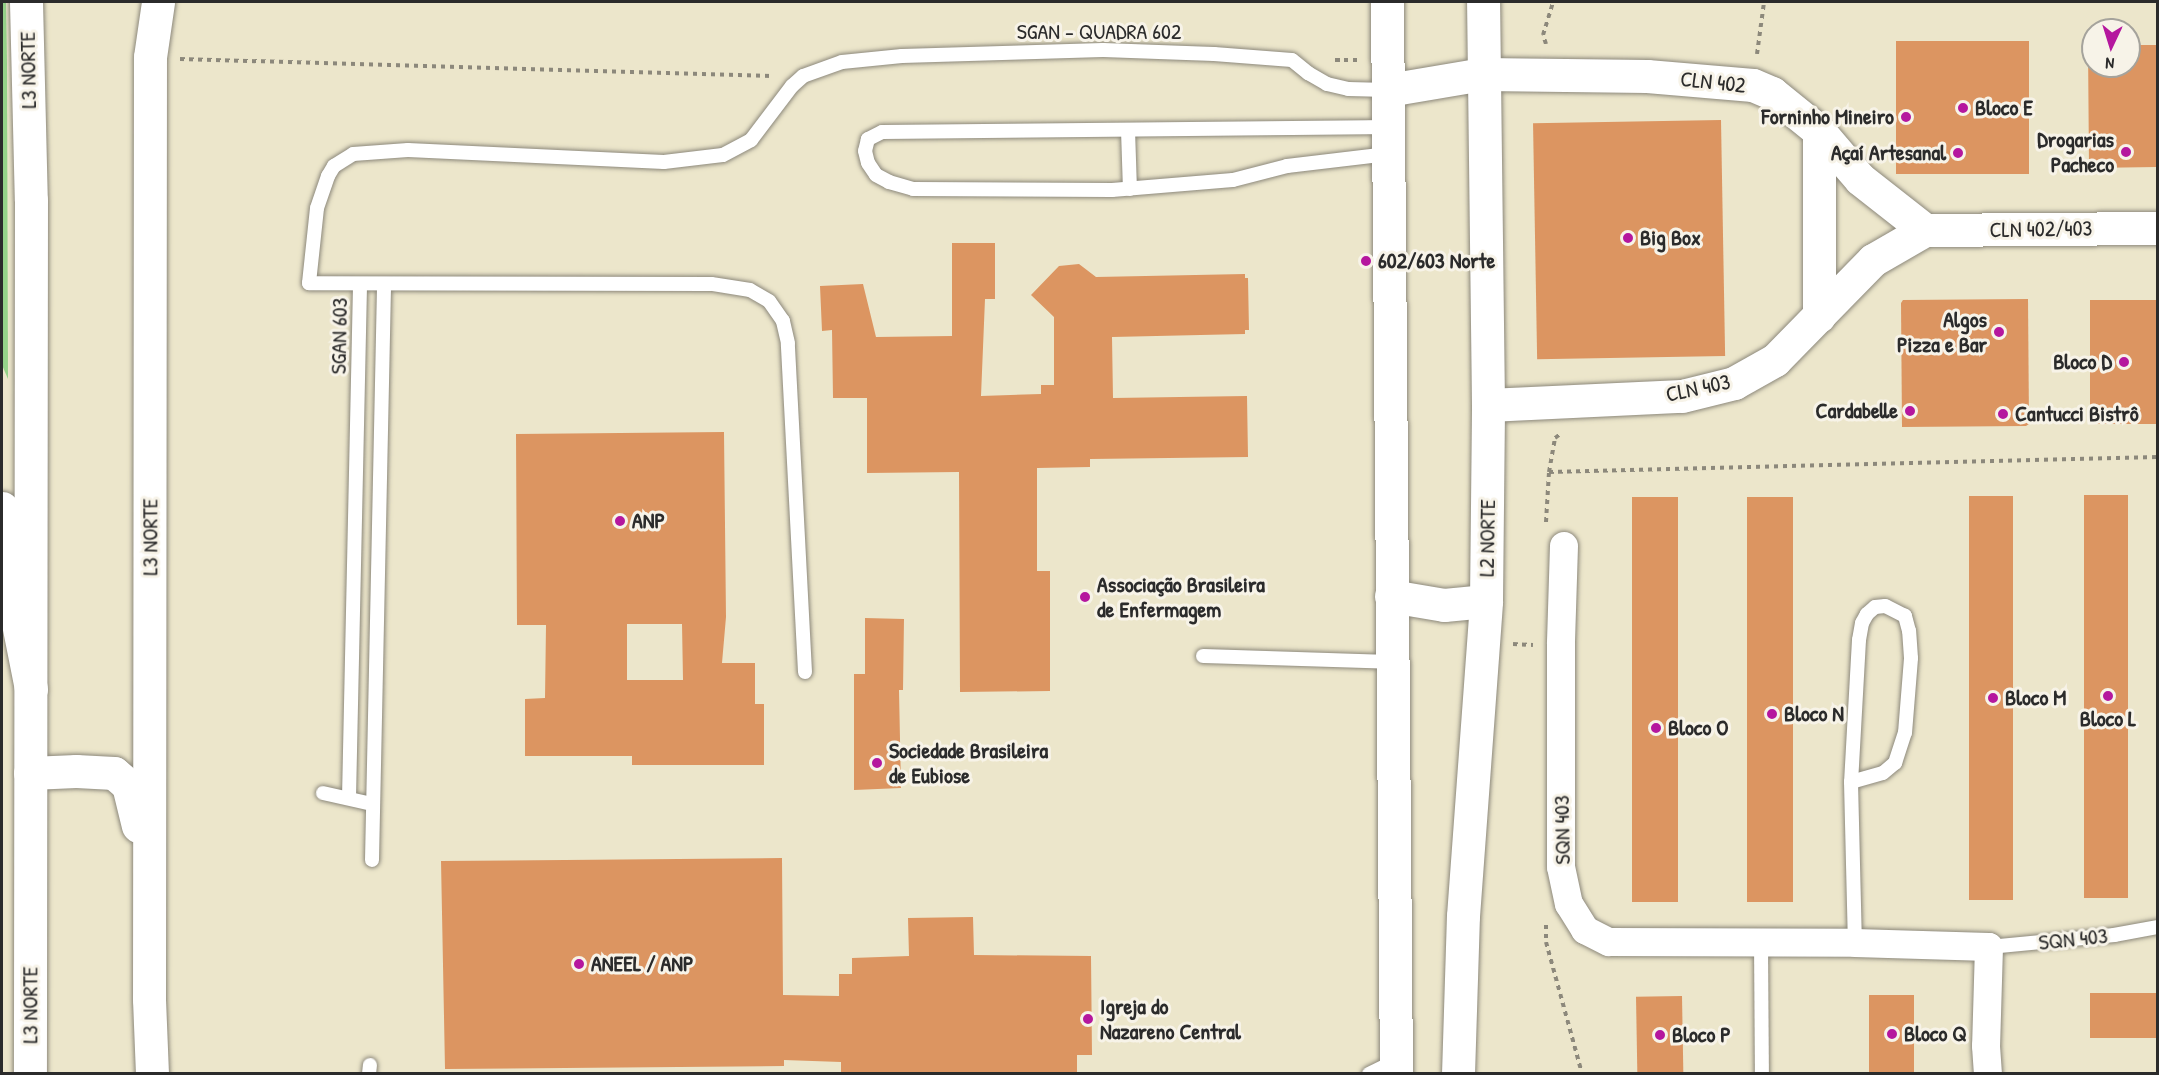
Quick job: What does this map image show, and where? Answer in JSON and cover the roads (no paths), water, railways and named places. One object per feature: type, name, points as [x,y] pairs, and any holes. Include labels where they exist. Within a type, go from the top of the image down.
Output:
[{"type":"main road","name":"L3 NORTE","points":[[27,2],[31,200],[30,1074]]},
{"type":"main road","name":"L3 NORTE","points":[[152,1074],[148,999],[150,57],[158,2]]},
{"type":"main road","points":[[1387,2],[1392,596],[1387,1069]]},
{"type":"main road","name":"L2 NORTE","points":[[1458,1074],[1463,916],[1485,643],[1486,601],[1488,405],[1483,2]]},
{"type":"main road","name":"CLN 402","points":[[1388,75],[1647,76],[1753,85],[1772,93],[1819,131],[1860,179],[1925,230]]},
{"type":"main road","points":[[1819,131],[1819,316]]},
{"type":"main road","name":"CLN 402/403","points":[[1925,230],[2157,228]]},
{"type":"main road","name":"CLN 403","points":[[1488,405],[1682,396],[1734,383],[1775,360],[1849,282],[1874,260],[1925,230]]},
{"type":"main road","points":[[2,508],[12,593],[31,689]]},
{"type":"main road","points":[[1392,596],[1444,605],[1486,601]]},
{"type":"main road","points":[[30,774],[76,771],[114,773],[128,785],[149,871]]},
{"type":"street","name":"SQN 403","points":[[1564,546],[1561,644],[1561,867],[1569,904],[1585,930],[1609,942],[1855,943],[1989,947]]},
{"type":"street","points":[[1988,1074],[1986,1046],[1989,947]]},
{"type":"lane","name":"SGAN - QUADRA 602","points":[[360,284],[309,283],[317,208],[328,176],[334,166],[353,154],[408,150],[664,162],[723,155],[751,140],[792,86],[803,76],[842,62],[902,56],[1103,50],[1292,60],[1308,74],[1327,84],[1348,89],[1388,75]]},
{"type":"lane","points":[[1128,130],[1388,141],[1233,180],[1130,189],[913,189],[889,182],[876,175],[868,163],[865,151],[868,139],[882,132],[1128,130]]},
{"type":"lane","points":[[1128,130],[1130,189]]},
{"type":"lane","name":"SGAN 603","points":[[349,798],[360,284],[384,285],[372,860]]},
{"type":"lane","points":[[384,285],[711,284],[750,290],[769,301],[783,321],[788,342],[805,672]]},
{"type":"lane","points":[[1851,782],[1883,773],[1895,763],[1905,733],[1911,658],[1905,616],[1885,606],[1875,607],[1862,623],[1858,640],[1851,782],[1855,943]]},
{"type":"lane","points":[[1203,656],[1391,662]]},
{"type":"lane","points":[[323,793],[372,804]]},
{"type":"lane","name":"SQN 403","points":[[1989,947],[2114,935],[2157,927]]},
{"type":"lane","points":[[1761,942],[1762,1074]]},
{"type":"place","name":"Bloco E","points":[[1963,108]]},
{"type":"place","name":"Forninho Mineiro","points":[[1906,117]]},
{"type":"place","name":"Drogarias Pacheco","points":[[2126,152]]},
{"type":"place","name":"Açaí Artesanal","points":[[1958,153]]},
{"type":"place","name":"Big Box","points":[[1628,238]]},
{"type":"place","name":"602/603 Norte","points":[[1366,261]]},
{"type":"place","name":"Algos Pizza e Bar","points":[[1999,332]]},
{"type":"place","name":"Bloco D","points":[[2124,362]]},
{"type":"place","name":"Cardabelle","points":[[1910,411]]},
{"type":"place","name":"Cantucci Bistrô","points":[[2003,414]]},
{"type":"place","name":"ANP","points":[[620,521]]},
{"type":"place","name":"Associação Brasileira de Enfermagem","points":[[1085,597]]},
{"type":"place","name":"Bloco L","points":[[2108,696]]},
{"type":"place","name":"Bloco M","points":[[1993,698]]},
{"type":"place","name":"Bloco N","points":[[1772,714]]},
{"type":"place","name":"Bloco O","points":[[1656,728]]},
{"type":"place","name":"Sociedade Brasileira de Eubiose","points":[[877,763]]},
{"type":"place","name":"ANEEL / ANP","points":[[579,964]]},
{"type":"place","name":"Igreja do Nazareno Central","points":[[1088,1019]]},
{"type":"place","name":"Bloco Q","points":[[1892,1034]]},
{"type":"place","name":"Bloco P","points":[[1660,1035]]}]
